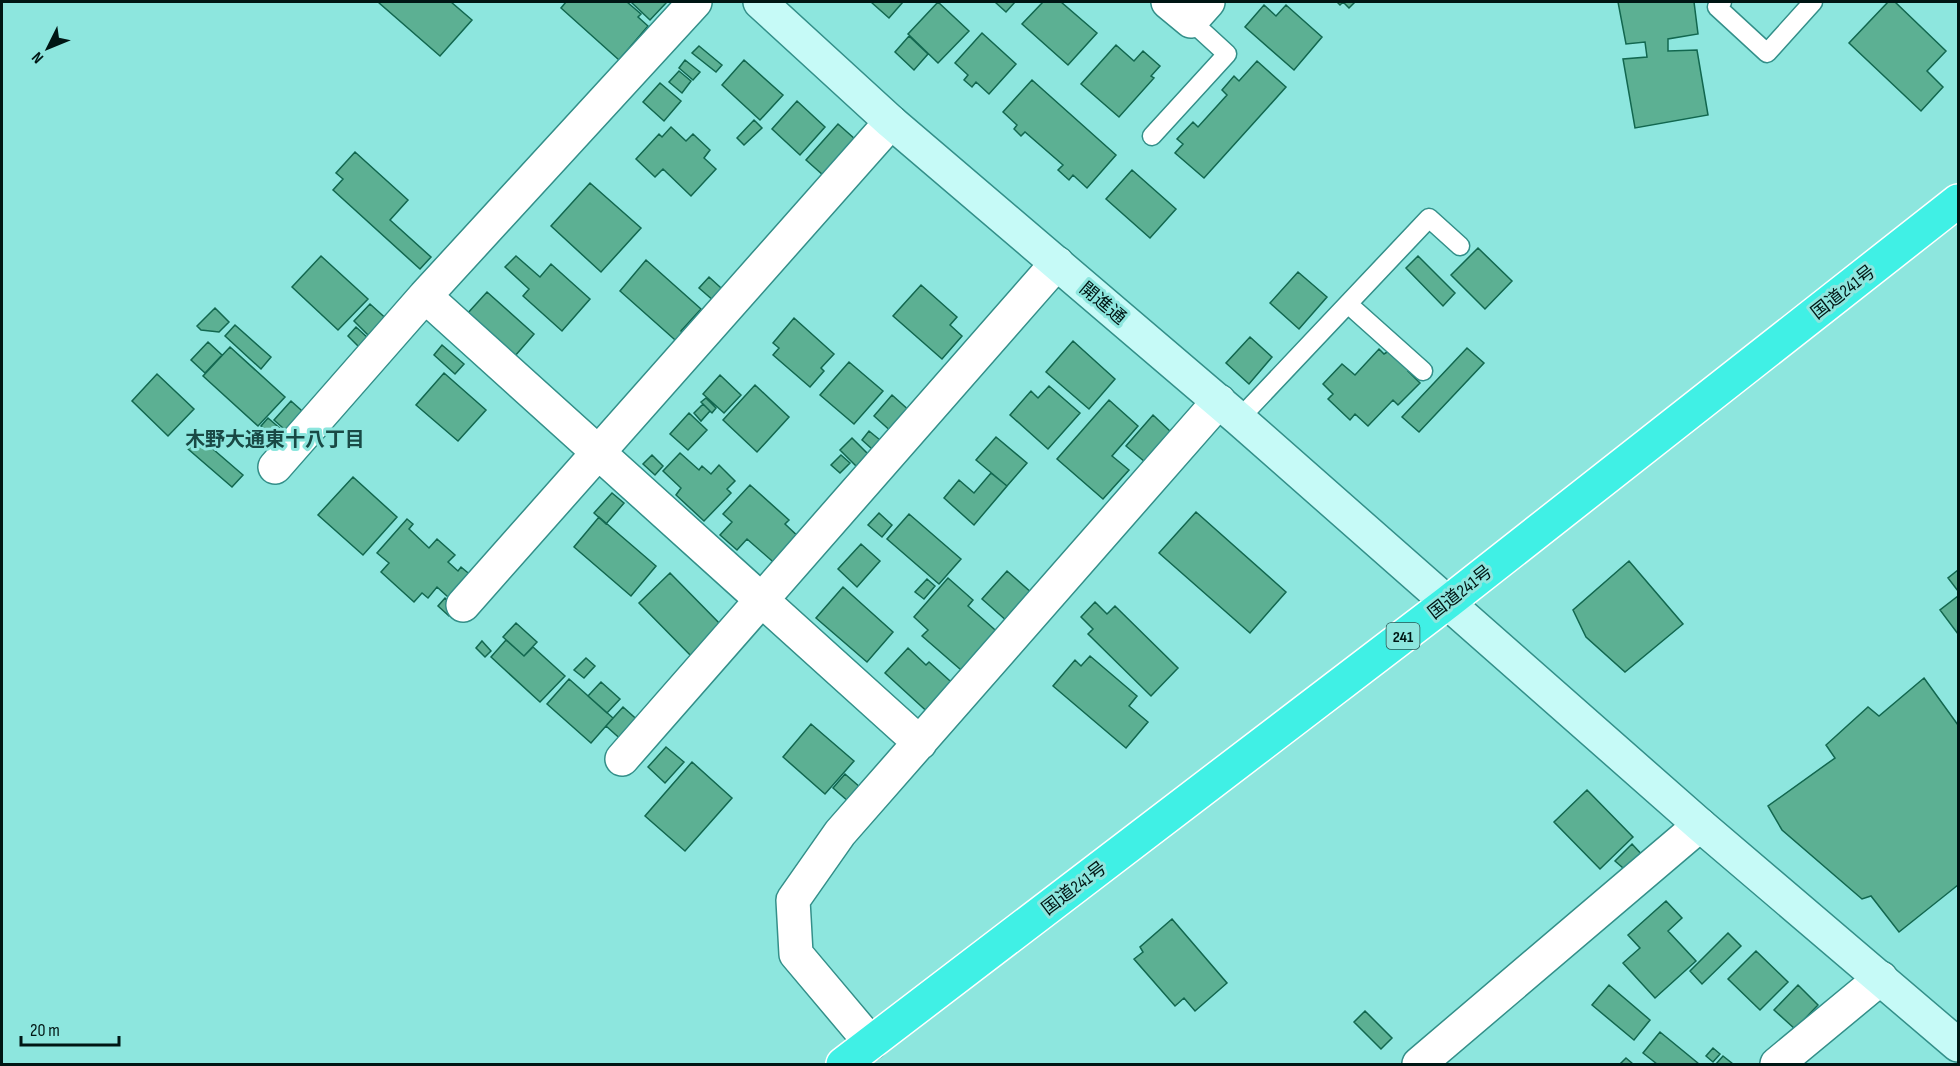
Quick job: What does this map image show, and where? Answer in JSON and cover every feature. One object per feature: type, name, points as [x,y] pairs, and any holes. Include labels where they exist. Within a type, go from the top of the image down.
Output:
[{"type":"highway","name":"国道241号","points":[[843,1065],[1448,602],[1959,201]]},
{"type":"street","points":[[275,467],[424,296],[695,2]]},
{"type":"street","name":"開進通","points":[[760,2],[891,122],[1229,410],[1700,825],[1959,1046]]},
{"type":"street","points":[[463,604],[891,122]]},
{"type":"street","points":[[622,759],[1057,263]]},
{"type":"street","points":[[424,296],[920,743]]},
{"type":"street","points":[[871,1043],[796,954],[793,900],[840,833],[920,743],[1229,410]]},
{"type":"street","points":[[1419,1065],[1700,825]]},
{"type":"street","points":[[1777,1065],[1881,978]]},
{"type":"lane","points":[[1722,2],[1716,7],[1767,53],[1813,2]]},
{"type":"lane","points":[[1152,136],[1227,54],[1189,8]]},
{"type":"lane","points":[[1229,410],[1348,304],[1429,218],[1460,246]]},
{"type":"lane","points":[[1348,304],[1424,371]]},
{"type":"building","points":[[378,2],[451,2],[472,20],[440,56]]},
{"type":"building","points":[[566,2],[627,2],[641,14],[638,17],[648,26],[619,60],[561,8]]},
{"type":"building","points":[[631,2],[664,2],[666,3],[650,20]]},
{"type":"building","points":[[871,2],[903,2],[889,18]]},
{"type":"building","points":[[938,2],[969,31],[938,63],[908,34]]},
{"type":"building","points":[[995,2],[1015,2],[1006,12]]},
{"type":"building","points":[[1043,2],[1061,2],[1097,33],[1068,65],[1022,24]]},
{"type":"building","points":[[1343,2],[1355,2],[1349,8]]},
{"type":"building","points":[[1618,2],[1694,2],[1698,34],[1668,39],[1668,51],[1697,50],[1708,115],[1635,128],[1623,59],[1647,57],[1645,42],[1626,44]]},
{"type":"building","points":[[1888,2],[1895,2],[1946,51],[1927,71],[1943,87],[1921,111],[1849,43]]},
{"type":"building","points":[[1264,5],[1276,16],[1286,5],[1322,37],[1294,70],[1245,27]]},
{"type":"building","points":[[982,33],[1016,64],[989,94],[976,82],[972,87],[964,80],[968,75],[955,63]]},
{"type":"building","points":[[909,36],[928,54],[914,70],[895,52]]},
{"type":"building","points":[[1116,45],[1134,61],[1143,51],[1160,66],[1151,76],[1154,78],[1119,117],[1081,84]]},
{"type":"building","points":[[699,46],[722,65],[716,72],[692,53]]},
{"type":"building","points":[[685,60],[700,72],[693,80],[679,68]]},
{"type":"building","points":[[744,60],[783,95],[760,120],[722,85]]},
{"type":"building","points":[[1257,61],[1286,87],[1204,178],[1175,153],[1183,144],[1177,139],[1193,122],[1198,127],[1227,95],[1222,90],[1234,76],[1239,81]]},
{"type":"building","points":[[679,71],[691,81],[682,93],[669,82]]},
{"type":"building","points":[[1032,80],[1116,155],[1087,188],[1073,175],[1069,180],[1058,170],[1063,165],[1025,132],[1021,136],[1014,129],[1017,125],[1003,112]]},
{"type":"building","points":[[660,83],[681,101],[664,121],[643,102]]},
{"type":"building","points":[[797,101],[825,127],[800,155],[772,129]]},
{"type":"building","points":[[754,120],[762,128],[744,145],[737,138]]},
{"type":"building","points":[[838,124],[864,147],[832,183],[806,160]]},
{"type":"building","points":[[671,127],[686,141],[693,134],[710,150],[704,158],[716,169],[691,196],[663,169],[655,177],[636,159],[659,134],[662,137]]},
{"type":"building","points":[[355,152],[408,200],[390,220],[431,257],[420,269],[333,190],[343,179],[336,173]]},
{"type":"building","points":[[1132,170],[1176,209],[1150,238],[1106,199]]},
{"type":"building","points":[[590,183],[641,228],[601,272],[551,226]]},
{"type":"building","points":[[1478,248],[1512,281],[1485,309],[1451,275]]},
{"type":"building","points":[[321,256],[368,299],[338,330],[292,287]]},
{"type":"building","points":[[516,256],[540,277],[551,264],[590,299],[562,331],[523,296],[529,289],[505,267]]},
{"type":"building","points":[[1418,256],[1455,293],[1443,306],[1406,268]]},
{"type":"building","points":[[646,260],[701,309],[681,331],[689,339],[683,347],[620,291]]},
{"type":"building","points":[[1298,272],[1327,297],[1299,329],[1270,303]]},
{"type":"building","points":[[709,277],[731,297],[722,308],[699,288]]},
{"type":"building","points":[[921,285],[957,317],[950,325],[962,336],[942,359],[893,316]]},
{"type":"building","points":[[487,292],[534,334],[515,356],[467,314]]},
{"type":"building","points":[[370,304],[391,323],[374,341],[354,321]]},
{"type":"building","points":[[215,308],[229,322],[219,332],[201,330],[197,326]]},
{"type":"building","points":[[794,318],[834,354],[821,368],[824,371],[810,387],[773,355],[779,348],[773,343]]},
{"type":"building","points":[[235,325],[271,357],[261,369],[225,336]]},
{"type":"building","points":[[356,327],[369,339],[360,348],[348,336]]},
{"type":"building","points":[[1250,337],[1272,357],[1249,384],[1226,363]]},
{"type":"building","points":[[1073,341],[1115,379],[1089,409],[1046,372]]},
{"type":"building","points":[[208,342],[222,355],[205,373],[191,360]]},
{"type":"building","points":[[442,345],[464,364],[455,374],[434,355]]},
{"type":"building","points":[[230,347],[285,397],[258,426],[203,376]]},
{"type":"building","points":[[1467,348],[1484,363],[1419,432],[1402,417]]},
{"type":"building","points":[[1379,349],[1384,354],[1392,349],[1412,368],[1408,371],[1420,383],[1398,405],[1393,400],[1368,426],[1355,414],[1350,420],[1328,399],[1333,394],[1323,384],[1342,364],[1355,375]]},
{"type":"building","points":[[849,362],[883,391],[854,424],[820,395]]},
{"type":"building","points":[[444,373],[486,410],[458,441],[416,405]]},
{"type":"building","points":[[157,374],[194,409],[168,436],[132,401]]},
{"type":"building","points":[[720,375],[741,395],[724,413],[703,394]]},
{"type":"building","points":[[755,385],[789,417],[757,452],[723,420]]},
{"type":"building","points":[[1049,386],[1080,413],[1048,449],[1010,415],[1031,391],[1038,398]]},
{"type":"building","points":[[892,395],[912,413],[894,434],[874,416]]},
{"type":"building","points":[[706,398],[716,408],[712,413],[701,402]]},
{"type":"building","points":[[1109,400],[1138,426],[1112,456],[1129,470],[1103,499],[1057,459]]},
{"type":"building","points":[[291,401],[310,418],[293,437],[274,420]]},
{"type":"building","points":[[703,404],[710,411],[701,421],[694,413]]},
{"type":"building","points":[[689,413],[707,430],[688,450],[670,434]]},
{"type":"building","points":[[1153,415],[1171,432],[1145,462],[1126,446]]},
{"type":"building","points":[[268,418],[289,436],[282,445],[261,426]]},
{"type":"building","points":[[869,431],[880,440],[872,449],[862,440]]},
{"type":"building","points":[[199,437],[243,475],[232,487],[188,449]]},
{"type":"building","points":[[996,437],[1027,463],[1007,486],[976,460]]},
{"type":"building","points":[[852,438],[874,460],[862,472],[840,450]]},
{"type":"building","points":[[680,453],[699,470],[702,466],[711,474],[719,465],[735,481],[727,489],[731,493],[704,521],[676,495],[681,488],[663,471]]},
{"type":"building","points":[[652,455],[663,466],[655,475],[643,464]]},
{"type":"building","points":[[841,455],[850,463],[840,473],[831,465]]},
{"type":"building","points":[[991,473],[1007,486],[974,525],[944,498],[959,480],[974,493]]},
{"type":"building","points":[[353,477],[397,517],[363,555],[318,515]]},
{"type":"building","points":[[750,485],[789,520],[785,524],[803,541],[779,567],[747,539],[737,550],[720,535],[732,522],[723,514]]},
{"type":"building","points":[[612,493],[624,503],[606,524],[594,513]]},
{"type":"building","points":[[1196,512],[1286,592],[1250,633],[1159,553]]},
{"type":"building","points":[[879,513],[892,525],[882,537],[868,525]]},
{"type":"building","points":[[909,514],[961,559],[939,584],[887,539]]},
{"type":"building","points":[[599,517],[656,566],[631,596],[574,547]]},
{"type":"building","points":[[407,519],[413,524],[409,529],[429,548],[437,539],[455,555],[448,562],[458,571],[461,567],[479,582],[458,606],[437,587],[428,598],[422,593],[414,602],[381,572],[389,563],[377,553]]},
{"type":"building","points":[[861,544],[880,561],[857,587],[838,569]]},
{"type":"building","points":[[1629,561],[1683,624],[1625,672],[1586,637],[1573,610]]},
{"type":"building","points":[[1958,570],[1958,591],[1948,578]]},
{"type":"building","points":[[1007,571],[1041,601],[1016,629],[982,599]]},
{"type":"building","points":[[670,573],[725,629],[694,659],[639,603]]},
{"type":"building","points":[[948,578],[973,600],[968,606],[1002,636],[968,676],[922,636],[928,630],[914,617]]},
{"type":"building","points":[[927,579],[935,586],[924,599],[915,592]]},
{"type":"building","points":[[843,587],[893,632],[867,662],[816,618]]},
{"type":"building","points":[[1958,596],[1958,634],[1940,610]]},
{"type":"building","points":[[445,598],[456,608],[449,616],[438,606]]},
{"type":"building","points":[[1095,602],[1107,614],[1115,606],[1178,668],[1151,696],[1088,634],[1093,629],[1081,617]]},
{"type":"building","points":[[516,623],[537,642],[524,656],[503,637]]},
{"type":"building","points":[[506,640],[524,656],[533,647],[565,676],[540,702],[491,657]]},
{"type":"building","points":[[482,641],[491,651],[485,657],[476,648]]},
{"type":"building","points":[[908,648],[926,665],[929,662],[959,689],[933,717],[885,673]]},
{"type":"building","points":[[1090,656],[1137,696],[1129,706],[1148,722],[1126,748],[1053,686],[1075,660],[1081,666]]},
{"type":"building","points":[[586,658],[595,666],[584,678],[574,670]]},
{"type":"building","points":[[1924,678],[1958,725],[1958,885],[1899,932],[1871,896],[1862,899],[1782,830],[1768,806],[1835,758],[1826,745],[1868,707],[1879,716]]},
{"type":"building","points":[[569,679],[613,718],[591,743],[547,704]]},
{"type":"building","points":[[601,682],[620,699],[607,713],[588,696]]},
{"type":"building","points":[[623,707],[642,724],[625,743],[606,726]]},
{"type":"building","points":[[811,724],[854,761],[825,794],[783,757]]},
{"type":"building","points":[[666,747],[684,762],[665,783],[648,767]]},
{"type":"building","points":[[692,762],[732,798],[685,851],[645,816]]},
{"type":"building","points":[[845,774],[861,788],[849,802],[833,788]]},
{"type":"building","points":[[1587,790],[1633,837],[1600,869],[1554,822]]},
{"type":"building","points":[[1632,844],[1645,858],[1630,874],[1615,861]]},
{"type":"building","points":[[1666,901],[1682,918],[1668,931],[1696,961],[1655,998],[1623,963],[1640,948],[1628,935]]},
{"type":"building","points":[[1172,919],[1227,983],[1195,1011],[1184,998],[1175,1006],[1134,959],[1143,952],[1140,947]]},
{"type":"building","points":[[1728,933],[1741,946],[1702,984],[1690,971]]},
{"type":"building","points":[[1756,951],[1788,982],[1760,1010],[1728,979]]},
{"type":"building","points":[[1609,985],[1650,1020],[1634,1040],[1592,1005]]},
{"type":"building","points":[[1798,985],[1818,1005],[1795,1029],[1774,1010]]},
{"type":"building","points":[[1365,1011],[1392,1038],[1381,1049],[1354,1022]]},
{"type":"building","points":[[1660,1032],[1699,1064],[1657,1064],[1643,1053]]},
{"type":"building","points":[[1713,1048],[1720,1054],[1713,1062],[1706,1056]]},
{"type":"building","points":[[1723,1056],[1733,1064],[1716,1064]]},
{"type":"building","points":[[1626,1058],[1633,1064],[1620,1064]]},
{"type":"district","name":"木野大通東十八丁目","points":[[275,439]]}]
